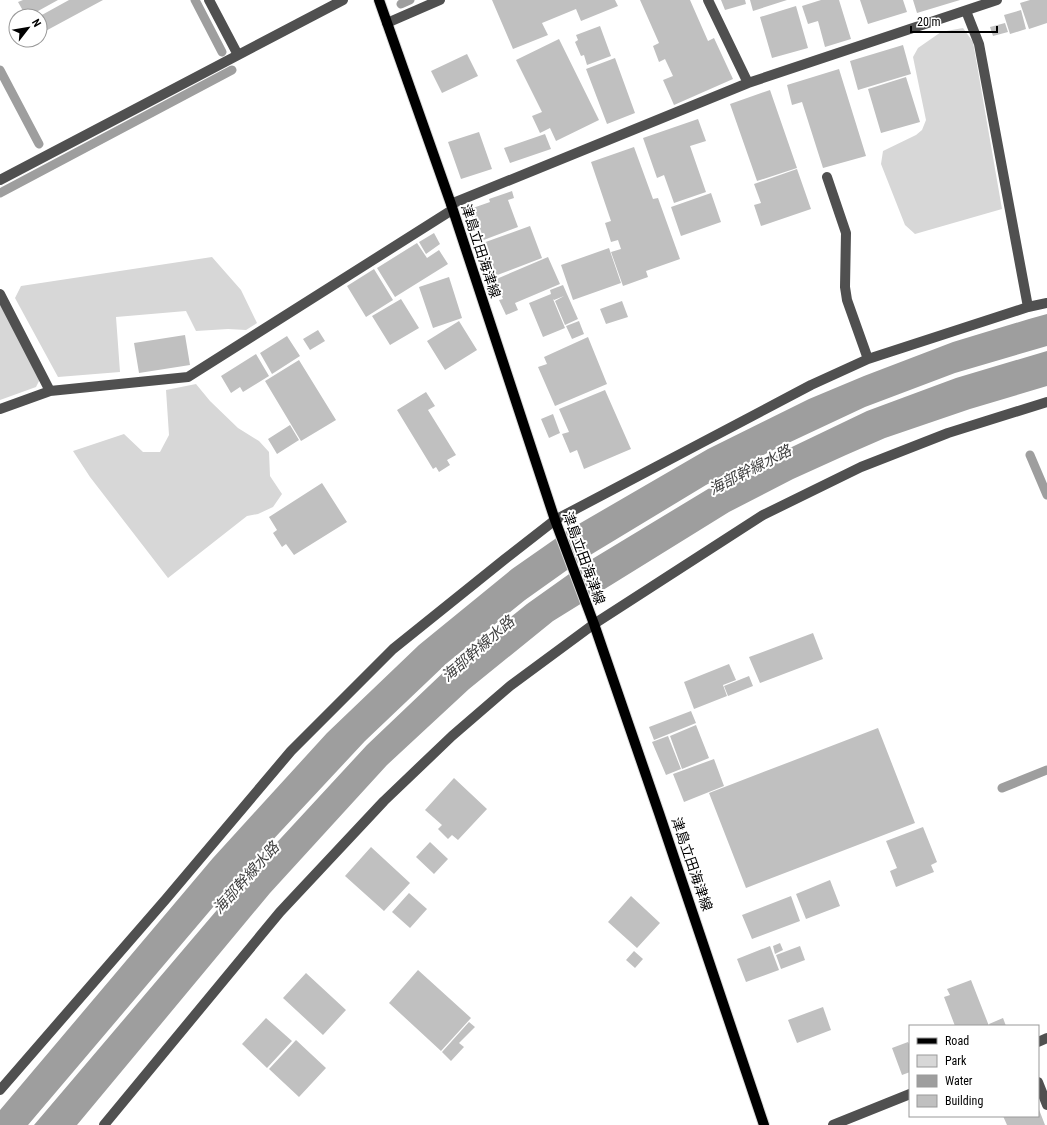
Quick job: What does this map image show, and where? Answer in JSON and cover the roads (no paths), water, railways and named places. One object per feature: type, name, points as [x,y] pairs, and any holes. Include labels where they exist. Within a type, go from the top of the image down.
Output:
[{"type":"main road","name":"津島立田海津線","points":[[379,0],[451,207],[555,520],[594,624],[660,813],[764,1125]]},
{"type":"street","points":[[209,0],[238,55]]},
{"type":"street","points":[[0,180],[342,0]]},
{"type":"street","points":[[387,23],[440,0]]},
{"type":"street","points":[[708,0],[748,83]]},
{"type":"street","points":[[0,410],[50,391],[188,377],[451,207],[748,83],[998,0]]},
{"type":"street","points":[[966,11],[979,44],[1028,307]]},
{"type":"street","points":[[826,177],[846,233],[845,286],[847,300],[868,359]]},
{"type":"street","points":[[0,294],[50,391]]},
{"type":"street","points":[[0,1090],[166,899],[291,751],[394,649],[555,520],[811,385],[868,359],[1028,307],[1047,303]]},
{"type":"street","points":[[104,1125],[280,912],[384,801],[464,726],[510,686],[594,624],[763,515],[868,464],[948,433],[1047,402]]},
{"type":"street","points":[[1039,1085],[1047,1105]]},
{"type":"street","points":[[833,1125],[909,1094]]},
{"type":"water","points":[[1047,314],[1047,346],[955,373],[865,407],[769,452],[706,485],[577,563],[525,600],[447,663],[365,741],[242,873],[28,1125],[0,1125],[0,1110],[213,858],[327,733],[419,645],[512,569],[565,532],[708,449],[809,399],[953,342]]},
{"type":"water","name":"海部幹線水路","points":[[1047,351],[1047,386],[970,409],[885,438],[793,479],[729,512],[553,621],[469,689],[387,765],[270,893],[77,1125],[34,1125],[245,877],[367,745],[450,666],[527,604],[579,567],[708,489],[771,457],[867,411],[956,378]]},
{"type":"waterway","points":[[195,0],[222,52]]},
{"type":"waterway","points":[[401,4],[410,0]]},
{"type":"waterway","points":[[0,70],[39,144]]},
{"type":"waterway","points":[[0,193],[232,70]]},
{"type":"waterway","points":[[1030,455],[1047,495]]},
{"type":"waterway","points":[[1002,788],[1047,770]]}]
